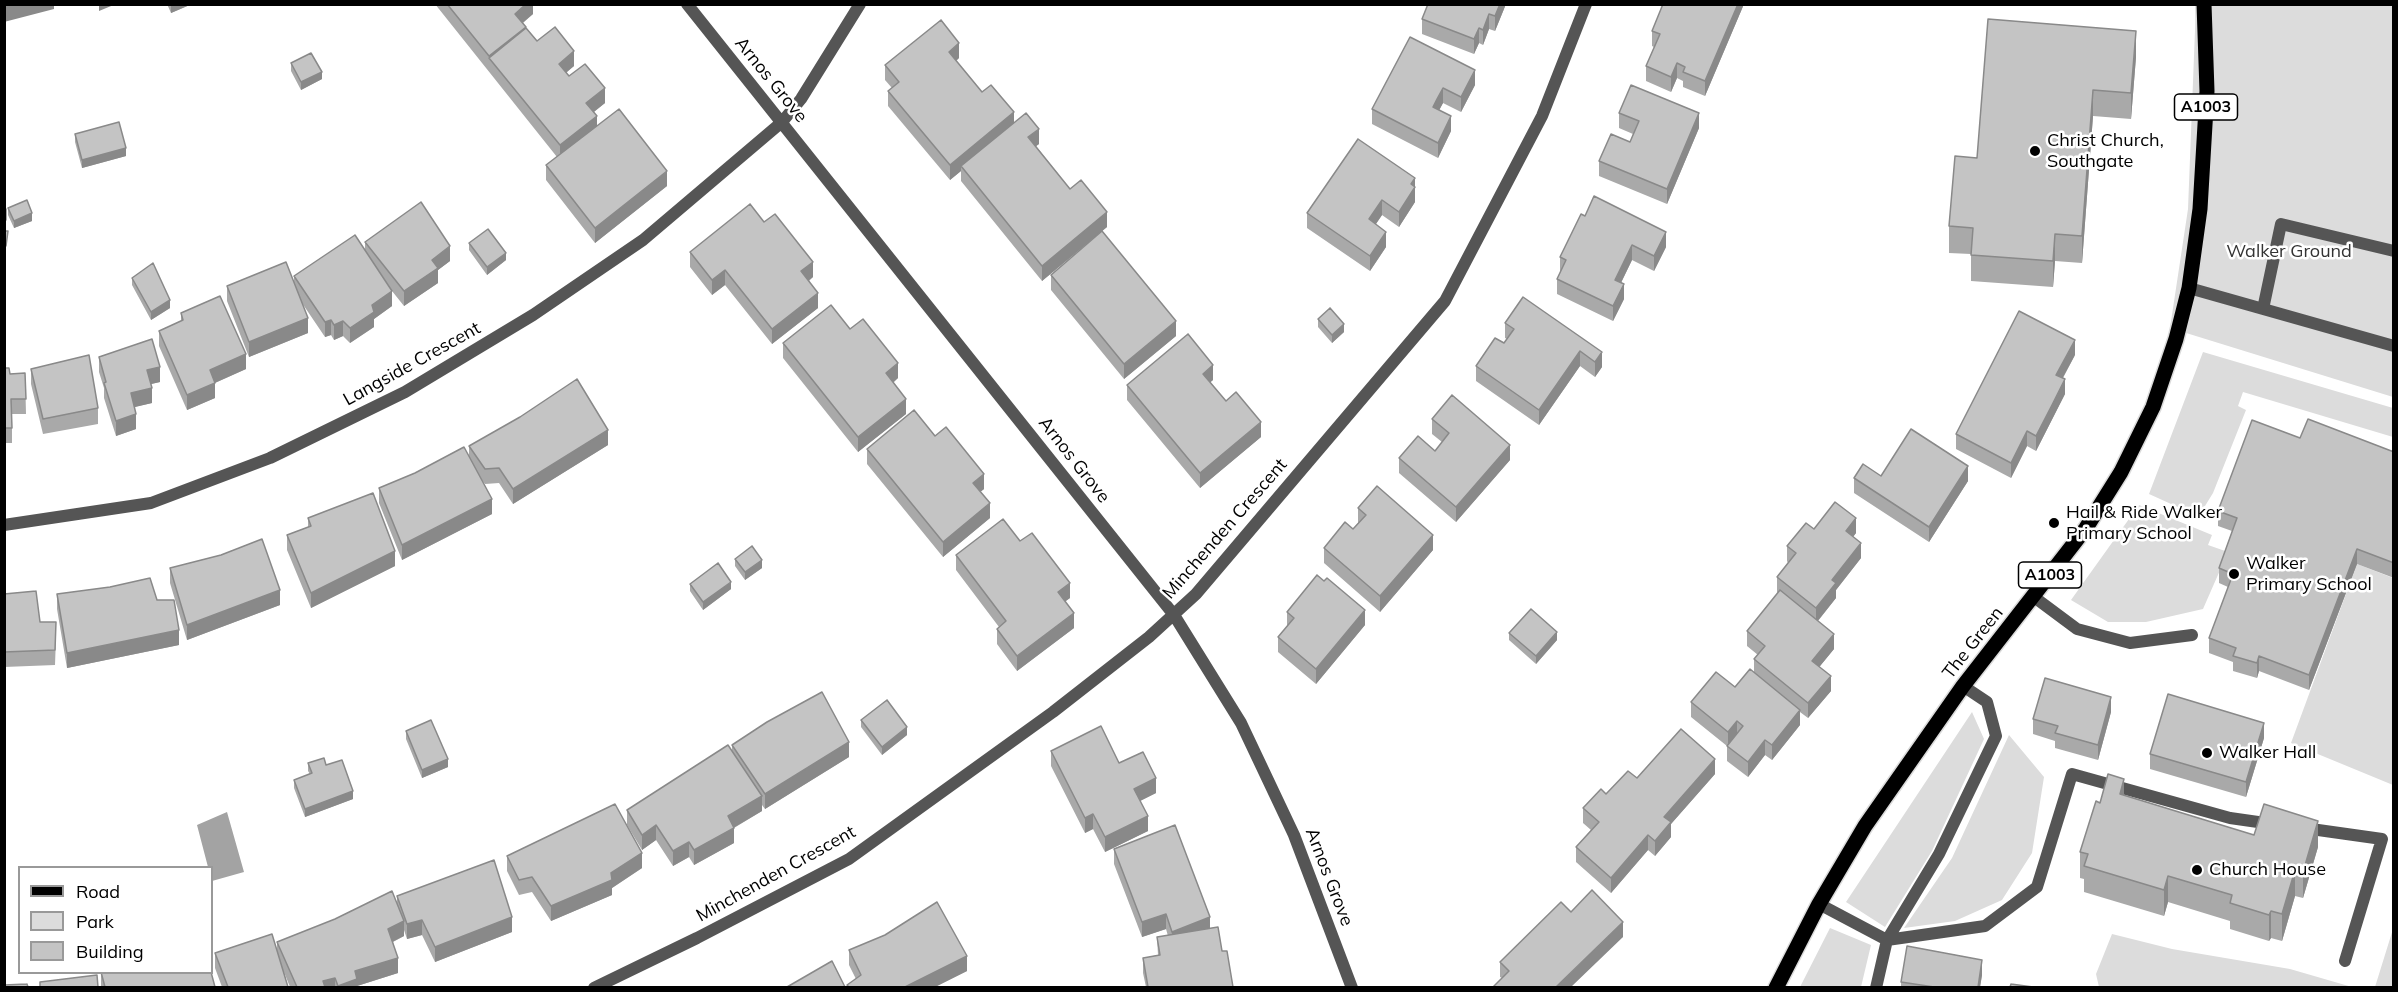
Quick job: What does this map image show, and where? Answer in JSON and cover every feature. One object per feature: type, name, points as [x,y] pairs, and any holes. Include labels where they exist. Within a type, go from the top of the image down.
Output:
[{"type":"main road","name":"The Green","points":[[1776,987],[1819,904],[1865,826],[1963,686],[2086,528],[2121,472],[2153,407],[2176,339],[2189,288],[2200,209],[2207,92],[2204,4]]},
{"type":"street","name":"Arnos Grove","points":[[687,4],[1173,615],[1246,734],[1294,835],[1352,987]]},
{"type":"street","name":"Langside Crescent","points":[[4,525],[151,503],[270,458],[405,392],[533,315],[643,240],[782,122],[801,99],[860,4]]},
{"type":"street","name":"Minchenden Crescent","points":[[594,987],[697,938],[849,859],[1053,712],[1196,594],[1445,301],[1542,116],[1586,4]]},
{"type":"street","points":[[2263,309],[2281,224],[2394,251]]},
{"type":"street","points":[[2189,288],[2394,346]]},
{"type":"street","points":[[2034,597],[2077,628],[2130,643],[2192,635]]},
{"type":"street","points":[[1876,987],[1887,940],[1939,854],[1996,736],[1987,702],[1963,686]]},
{"type":"street","points":[[1819,904],[1887,940],[1986,926],[2037,887],[2072,774],[2230,818],[2382,839],[2345,961]]},
{"type":"green space","name":"Walker Ground","points":[[2196,5],[2393,5],[2393,397],[2170,328],[2188,209]]},
{"type":"green space","points":[[2203,352],[2393,408],[2393,437],[2243,392],[2238,406],[2246,410],[2213,493],[2205,506],[2191,513],[2149,494]]},
{"type":"green space","points":[[2139,505],[2212,535],[2208,545],[2228,552],[2203,609],[2146,622],[2108,622],[2071,600]]},
{"type":"green space","points":[[2357,564],[2393,578],[2393,785],[2291,743]]},
{"type":"green space","points":[[1972,712],[1984,739],[1932,851],[1885,927],[1846,902]]},
{"type":"green space","points":[[2009,735],[2044,777],[2032,853],[2002,900],[1955,921],[1904,928],[1952,858]]},
{"type":"green space","points":[[1830,928],[1871,945],[1861,987],[1800,987]]},
{"type":"green space","points":[[2393,929],[2393,987],[2375,987]]},
{"type":"green space","points":[[2112,934],[2172,949],[2290,969],[2352,987],[2099,987],[2096,974]]},
{"type":"shaded area","points":[[227,812],[244,872],[213,881],[213,866],[208,866],[197,825]]},
{"type":"building","points":[[447,4],[526,4],[515,14],[526,27],[489,56]]},
{"type":"building","points":[[1428,4],[1500,4],[1495,16],[1489,14],[1483,30],[1479,28],[1474,39],[1422,19]]},
{"type":"building","points":[[1663,4],[1738,4],[1705,81],[1683,72],[1685,67],[1677,63],[1671,77],[1646,66],[1660,34],[1652,31]]},
{"type":"building","name":"Christ Church, Southgate","points":[[1988,19],[2136,31],[2131,93],[2093,90],[2082,236],[2055,234],[2053,261],[1971,255],[1973,228],[1949,226],[1955,156],[1977,158]]},
{"type":"building","points":[[941,20],[959,43],[949,52],[982,92],[991,85],[1014,112],[950,165],[888,91],[899,82],[885,65]]},
{"type":"building","points":[[555,27],[574,51],[559,64],[569,76],[585,64],[605,88],[586,103],[597,116],[560,145],[489,58],[526,28],[537,41]]},
{"type":"building","points":[[1410,37],[1475,70],[1461,97],[1443,88],[1437,99],[1433,107],[1451,116],[1438,143],[1372,109]]},
{"type":"building","points":[[311,53],[322,72],[301,82],[291,63]]},
{"type":"building","points":[[1631,85],[1699,113],[1667,189],[1599,161],[1611,134],[1630,142],[1639,121],[1619,113]]},
{"type":"building","points":[[619,109],[667,171],[595,228],[546,165]]},
{"type":"building","points":[[1026,113],[1039,129],[1028,137],[1070,189],[1081,180],[1107,212],[1042,266],[961,166]]},
{"type":"building","points":[[119,122],[126,148],[82,160],[75,134]]},
{"type":"building","points":[[1358,139],[1415,178],[1411,184],[1415,187],[1399,212],[1382,200],[1369,219],[1386,232],[1370,256],[1307,213]]},
{"type":"building","points":[[1594,196],[1666,232],[1654,256],[1632,245],[1615,280],[1624,284],[1613,306],[1557,279],[1566,260],[1560,257],[1581,214],[1585,216]]},
{"type":"building","points":[[27,200],[32,213],[14,221],[8,208]]},
{"type":"building","points":[[421,202],[450,246],[432,260],[438,268],[404,291],[365,242]]},
{"type":"building","points":[[750,204],[764,222],[775,214],[813,262],[801,271],[818,293],[772,329],[725,270],[712,280],[690,252]]},
{"type":"building","points":[[488,229],[506,253],[487,267],[469,243]]},
{"type":"building","points":[[4,231],[8,231],[6,246],[4,246]]},
{"type":"building","points":[[1102,231],[1176,321],[1124,364],[1051,275]]},
{"type":"building","points":[[355,235],[392,291],[372,305],[374,312],[350,328],[343,321],[334,325],[331,320],[325,322],[294,276]]},
{"type":"building","points":[[286,262],[308,318],[249,342],[227,286]]},
{"type":"building","points":[[153,263],[170,300],[151,312],[132,278]]},
{"type":"building","points":[[220,296],[246,354],[210,370],[215,383],[187,395],[159,331],[183,320],[181,313]]},
{"type":"building","points":[[1523,297],[1602,352],[1595,362],[1580,351],[1539,410],[1476,366],[1495,338],[1504,343],[1514,329],[1505,323]]},
{"type":"building","points":[[831,305],[850,329],[863,319],[898,363],[886,373],[906,399],[858,437],[783,343]]},
{"type":"building","points":[[1330,308],[1344,324],[1332,335],[1318,319]]},
{"type":"building","points":[[2019,311],[2075,340],[2056,375],[2065,379],[2036,436],[2027,431],[2011,463],[1956,434]]},
{"type":"building","points":[[1188,334],[1213,365],[1203,374],[1226,401],[1236,392],[1261,422],[1200,473],[1127,385]]},
{"type":"building","points":[[152,339],[160,367],[147,370],[152,388],[131,393],[136,414],[116,421],[104,383],[106,382],[99,357]]},
{"type":"building","points":[[89,355],[98,408],[43,419],[31,369]]},
{"type":"building","points":[[4,368],[9,368],[10,374],[25,373],[26,399],[11,399],[12,428],[4,428]]},
{"type":"building","points":[[577,379],[608,430],[513,489],[499,468],[485,469],[469,446],[520,417]]},
{"type":"building","points":[[1452,395],[1510,445],[1456,507],[1399,458],[1418,436],[1435,451],[1449,433],[1432,419]]},
{"type":"building","points":[[914,410],[935,436],[946,427],[984,474],[973,483],[990,503],[943,542],[867,449]]},
{"type":"building","points":[[2308,419],[2394,452],[2394,563],[2357,549],[2309,675],[2259,656],[2257,663],[2233,656],[2236,648],[2209,638],[2233,574],[2219,568],[2237,518],[2218,511],[2252,420],[2300,438]]},
{"type":"building","points":[[1911,429],[1968,466],[1929,527],[1854,478],[1863,464],[1881,476]]},
{"type":"building","points":[[464,447],[492,499],[402,545],[379,488],[415,473]]},
{"type":"building","points":[[1377,486],[1433,535],[1380,596],[1324,548],[1345,522],[1353,529],[1366,515],[1358,508]]},
{"type":"building","points":[[373,493],[395,551],[311,593],[287,535],[311,526],[308,518]]},
{"type":"building","points":[[1835,502],[1856,518],[1846,531],[1861,543],[1832,580],[1836,583],[1816,608],[1777,577],[1796,553],[1787,546],[1806,523],[1814,529]]},
{"type":"building","points":[[1003,519],[1020,541],[1032,533],[1070,583],[1058,592],[1074,613],[1017,656],[997,629],[1006,621],[956,555]]},
{"type":"building","points":[[262,539],[280,590],[187,625],[170,568],[221,555]]},
{"type":"building","points":[[752,546],[762,560],[745,572],[735,559]]},
{"type":"building","points":[[718,563],[731,582],[703,602],[690,584]]},
{"type":"building","points":[[1317,575],[1324,581],[1327,578],[1365,610],[1316,669],[1278,637],[1294,618],[1287,612]]},
{"type":"building","points":[[150,578],[157,600],[174,600],[179,630],[67,653],[57,594],[110,587]]},
{"type":"building","points":[[1780,590],[1834,634],[1812,661],[1831,676],[1808,703],[1754,659],[1765,646],[1747,631]]},
{"type":"building","points":[[36,591],[40,622],[56,622],[55,650],[4,652],[4,594]]},
{"type":"building","points":[[1531,609],[1557,632],[1536,656],[1509,633]]},
{"type":"building","points":[[1750,669],[1800,710],[1772,745],[1765,740],[1748,762],[1727,746],[1743,726],[1737,721],[1728,732],[1691,702],[1716,672],[1735,687]]},
{"type":"building","points":[[2045,678],[2111,697],[2098,745],[2055,733],[2058,726],[2033,719]]},
{"type":"building","points":[[822,692],[849,742],[765,794],[732,745],[767,722]]},
{"type":"building","name":"Walker Hall","points":[[2168,694],[2264,723],[2246,782],[2150,754]]},
{"type":"building","points":[[887,700],[907,727],[882,747],[861,720]]},
{"type":"building","points":[[431,720],[448,759],[422,770],[406,731]]},
{"type":"building","points":[[1101,726],[1119,763],[1143,752],[1156,778],[1134,789],[1148,816],[1105,837],[1093,814],[1085,818],[1051,751]]},
{"type":"building","points":[[1681,729],[1715,759],[1664,817],[1671,822],[1655,841],[1648,835],[1611,878],[1576,847],[1599,822],[1583,808],[1601,789],[1606,794],[1628,771],[1637,778]]},
{"type":"building","points":[[728,745],[762,796],[728,816],[734,828],[694,850],[689,842],[673,851],[656,825],[642,835],[627,810]]},
{"type":"building","points":[[324,758],[326,765],[342,760],[353,791],[305,809],[294,780],[312,773],[308,763]]},
{"type":"building","name":"Church House","points":[[2108,774],[2124,779],[2120,794],[2254,835],[2264,804],[2318,821],[2303,872],[2295,870],[2282,914],[2271,911],[2269,915],[2230,903],[2232,895],[2168,876],[2164,890],[2084,866],[2088,854],[2080,852],[2096,801],[2100,803]]},
{"type":"building","points":[[615,804],[642,853],[611,873],[612,880],[551,906],[532,877],[519,880],[507,856]]},
{"type":"building","points":[[1175,825],[1210,917],[1172,932],[1166,914],[1142,922],[1114,849]]},
{"type":"building","points":[[494,860],[512,917],[435,947],[422,920],[407,924],[397,896]]},
{"type":"building","points":[[1592,890],[1623,922],[1556,987],[1493,987],[1509,971],[1500,962],[1561,902],[1571,912]]},
{"type":"building","points":[[392,891],[404,921],[388,929],[398,958],[355,971],[357,979],[338,986],[335,978],[323,981],[325,987],[297,987],[277,942],[335,919]]},
{"type":"building","points":[[937,902],[967,956],[905,987],[849,987],[847,985],[861,975],[849,950],[885,935]]},
{"type":"building","points":[[1218,927],[1222,951],[1227,951],[1233,987],[1148,987],[1143,958],[1160,955],[1157,937]]},
{"type":"building","points":[[272,934],[288,987],[228,987],[215,953]]},
{"type":"building","points":[[1907,946],[1982,960],[1978,987],[1934,987],[1901,982]]},
{"type":"building","points":[[832,961],[845,987],[787,987]]},
{"type":"building","points":[[102,974],[212,974],[215,987],[105,987]]},
{"type":"building","points":[[97,975],[98,987],[40,987],[40,982]]},
{"type":"building","points":[[27,984],[28,987],[4,987],[4,985]]},
{"type":"building","points":[[2011,984],[2033,987],[2010,987]]},
{"type":"place","name":"Christ Church, Southgate","points":[[2035,151]]},
{"type":"place","name":"Hail & Ride Walker Primary School","points":[[2054,523]]},
{"type":"place","name":"Walker Primary School","points":[[2234,574]]},
{"type":"place","name":"Walker Hall","points":[[2207,753]]},
{"type":"place","name":"Church House","points":[[2197,870]]}]
